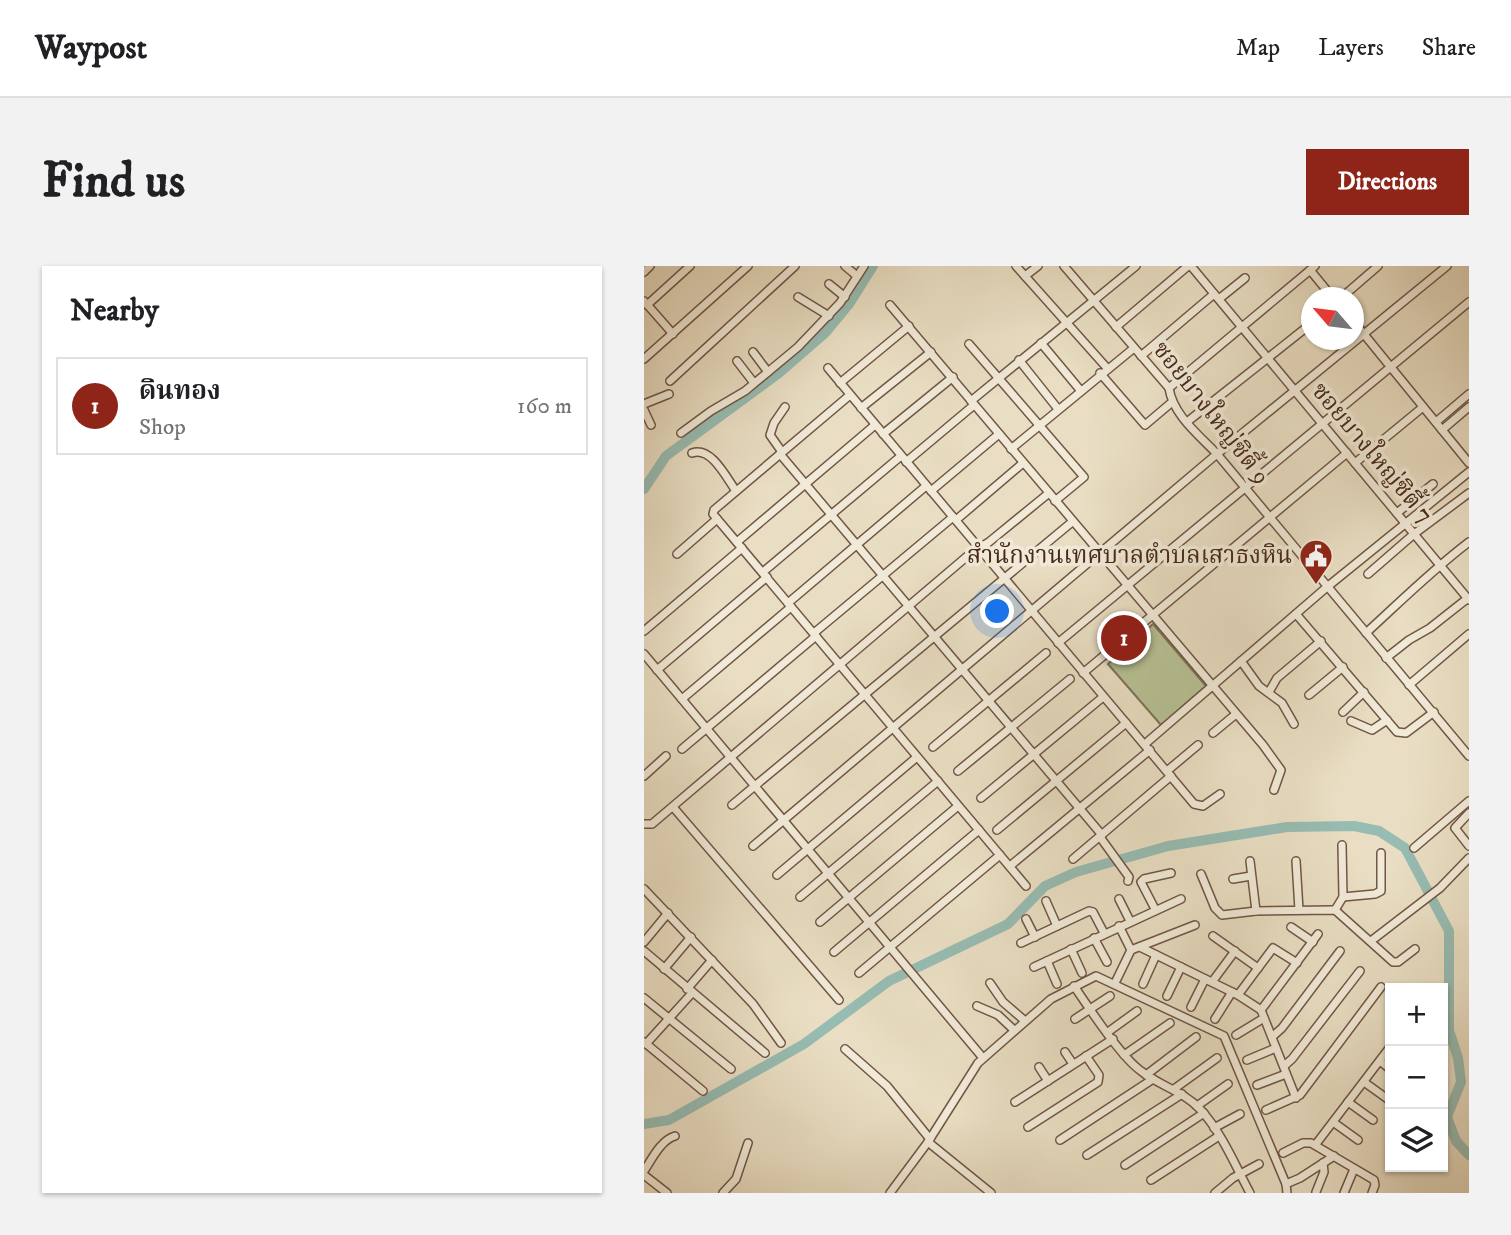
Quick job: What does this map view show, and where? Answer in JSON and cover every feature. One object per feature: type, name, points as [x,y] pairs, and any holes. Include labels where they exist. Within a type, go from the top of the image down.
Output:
[{"type":"street","points":[[644,272],[650,266]]},
{"type":"street","points":[[644,314],[647,305],[690,266]]},
{"type":"street","points":[[644,359],[748,266]]},
{"type":"street","points":[[670,381],[795,266]]},
{"type":"street","points":[[845,266],[857,276]]},
{"type":"street","points":[[681,433],[754,383],[798,347],[845,297],[864,266]]},
{"type":"street","points":[[1016,266],[1066,324],[1145,425],[1171,402]]},
{"type":"street","points":[[1025,276],[1038,266]]},
{"type":"street","name":"ซอยบางใหญ่ซิตี้ 9","points":[[1064,266],[1169,388],[1171,402],[1187,422],[1217,454],[1466,751]]},
{"type":"street","points":[[1070,273],[1078,266]]},
{"type":"street","points":[[657,670],[832,514],[973,403],[1019,360],[1136,266]]},
{"type":"street","points":[[1116,327],[1189,266]]},
{"type":"street","name":"ซอยบางใหญ่ซิตี้ 7","points":[[1189,266],[1467,594]]},
{"type":"street","points":[[1354,287],[1378,266]]},
{"type":"street","points":[[1446,266],[1364,335],[1469,463]]},
{"type":"street","points":[[1169,388],[1313,268],[1326,287]]},
{"type":"street","points":[[1141,356],[1245,278]]},
{"type":"street","points":[[829,284],[845,297]]},
{"type":"street","points":[[799,297],[829,316]]},
{"type":"street","points":[[1058,643],[1469,302]]},
{"type":"street","points":[[647,305],[673,334]]},
{"type":"street","points":[[890,305],[1279,766],[1281,774],[1273,790]]},
{"type":"street","points":[[840,383],[909,326]]},
{"type":"street","points":[[1187,422],[1301,331]]},
{"type":"street","points":[[1041,343],[1080,391]]},
{"type":"street","points":[[969,344],[1084,477],[1055,501]]},
{"type":"street","points":[[1012,449],[1134,348]]},
{"type":"street","points":[[753,846],[1217,454],[1346,350]]},
{"type":"street","points":[[753,352],[768,372]]},
{"type":"street","points":[[862,408],[931,352]]},
{"type":"street","points":[[1019,360],[1058,409]]},
{"type":"street","points":[[737,361],[754,383]]},
{"type":"street","points":[[828,368],[1195,805],[1203,806],[1220,794]]},
{"type":"street","points":[[883,434],[953,377]]},
{"type":"street","points":[[644,404],[669,394]]},
{"type":"street","points":[[1436,422],[1469,394]]},
{"type":"street","points":[[850,395],[713,513],[1026,886]]},
{"type":"street","points":[[785,407],[774,423],[771,435],[781,453],[1080,809],[1123,867],[1129,877],[1128,881]]},
{"type":"street","points":[[1355,463],[1423,407]]},
{"type":"street","points":[[1442,430],[1469,407]]},
{"type":"street","points":[[644,410],[651,425]]},
{"type":"street","points":[[644,631],[875,425]]},
{"type":"street","points":[[682,699],[857,545],[999,434]]},
{"type":"street","points":[[692,453],[700,451],[709,455],[736,491]]},
{"type":"street","points":[[1083,673],[1347,453]]},
{"type":"street","points":[[682,749],[882,576],[1023,463]]},
{"type":"street","points":[[1010,866],[1080,809],[1212,685],[1469,472]]},
{"type":"street","points":[[1397,513],[1433,484]]},
{"type":"street","points":[[644,824],[652,824],[673,807],[908,606],[1049,493]]},
{"type":"street","points":[[1368,574],[1414,534],[1469,493]]},
{"type":"street","points":[[677,554],[717,519]]},
{"type":"street","points":[[732,805],[1072,522]]},
{"type":"street","points":[[1366,633],[1439,564],[1469,542]]},
{"type":"street","points":[[1387,658],[1409,640],[1430,628],[1467,594]]},
{"type":"street","points":[[1296,614],[1397,732],[1403,734],[1434,712]]},
{"type":"street","points":[[1409,685],[1469,634]]},
{"type":"street","points":[[1269,692],[1277,678],[1321,641]]},
{"type":"street","points":[[933,747],[1046,653]]},
{"type":"street","points":[[644,654],[918,978],[982,1058]]},
{"type":"street","points":[[1241,662],[1259,686],[1282,703],[1294,724]]},
{"type":"street","points":[[1309,695],[1343,667]]},
{"type":"street","points":[[958,771],[1070,679]]},
{"type":"street","points":[[1343,712],[1364,692]]},
{"type":"street","points":[[981,799],[1103,697]]},
{"type":"street","points":[[1213,733],[1236,714]]},
{"type":"street","points":[[1351,721],[1372,730],[1387,720]]},
{"type":"street","points":[[998,830],[1126,723]]},
{"type":"street","points":[[1466,751],[1469,740]]},
{"type":"street","points":[[1073,859],[1198,745]]},
{"type":"street","points":[[644,776],[666,757]]},
{"type":"street","points":[[777,875],[917,757]]},
{"type":"street","points":[[800,897],[938,781]]},
{"type":"street","points":[[1414,848],[1469,801]]},
{"type":"street","points":[[820,922],[958,806]]},
{"type":"street","points":[[673,807],[839,1000]]},
{"type":"street","points":[[1469,813],[1455,828],[1469,846]]},
{"type":"street","points":[[834,952],[979,830]]},
{"type":"street","points":[[1335,910],[1343,897],[1342,845]]},
{"type":"street","points":[[1343,897],[1381,891],[1381,853]]},
{"type":"street","points":[[859,973],[1000,855]]},
{"type":"street","points":[[1250,861],[1256,911]]},
{"type":"street","points":[[1296,861],[1299,910]]},
{"type":"street","points":[[1371,942],[1468,863]]},
{"type":"street","points":[[1155,909],[1141,882],[1171,873]]},
{"type":"street","points":[[1201,874],[1220,914],[1335,910],[1395,962],[1415,949]]},
{"type":"street","points":[[1233,879],[1251,876]]},
{"type":"street","points":[[645,891],[753,1004],[780,1043]]},
{"type":"street","points":[[1119,899],[1130,921]]},
{"type":"street","points":[[1034,967],[1181,899]]},
{"type":"street","points":[[1046,901],[1057,926]]},
{"type":"street","points":[[1021,943],[1091,911],[1104,933]]},
{"type":"street","points":[[644,942],[668,913]]},
{"type":"street","points":[[1026,919],[1035,937]]},
{"type":"street","points":[[1115,983],[1131,950],[1195,925]]},
{"type":"street","points":[[1119,926],[1131,950]]},
{"type":"street","points":[[1291,927],[1312,942]]},
{"type":"street","points":[[1236,1035],[1263,1014],[1318,934]]},
{"type":"street","points":[[1213,936],[1258,968]]},
{"type":"street","points":[[664,969],[691,937]]},
{"type":"street","points":[[1094,938],[1107,962]]},
{"type":"street","points":[[1140,947],[1235,993],[1263,1014],[1296,1098]]},
{"type":"street","points":[[1215,1019],[1273,948],[1297,963]]},
{"type":"street","points":[[1071,950],[1082,973]]},
{"type":"street","points":[[644,951],[765,1053]]},
{"type":"street","points":[[1191,1007],[1208,980],[1235,951]]},
{"type":"street","points":[[1272,1037],[1282,1028],[1340,951]]},
{"type":"street","points":[[1143,984],[1156,955]]},
{"type":"street","points":[[703,1091],[645,1043],[669,1020],[712,960]]},
{"type":"street","points":[[1047,961],[1057,984]]},
{"type":"street","points":[[1167,996],[1181,967]]},
{"type":"street","points":[[1257,1085],[1285,1070],[1360,971]]},
{"type":"street","points":[[890,1193],[929,1141],[982,1058],[1051,999],[1096,976],[1224,1037],[1286,1184],[1287,1193]]},
{"type":"street","points":[[990,982],[1003,1002],[1025,1021]]},
{"type":"street","points":[[1074,986],[1124,1055],[1149,1077],[1174,1088],[1204,1113],[1250,1193]]},
{"type":"street","points":[[1266,1110],[1296,1098],[1381,987]]},
{"type":"street","points":[[1075,1019],[1110,996]]},
{"type":"street","points":[[644,998],[730,1069]]},
{"type":"street","points":[[994,1012],[1003,1002]]},
{"type":"street","points":[[977,1006],[994,1012],[1014,1030]]},
{"type":"street","points":[[1015,1102],[1087,1056],[1137,1011]]},
{"type":"street","points":[[1124,1055],[1170,1023]]},
{"type":"street","points":[[1060,1140],[1149,1077],[1196,1037]]},
{"type":"street","points":[[1247,1060],[1276,1048]]},
{"type":"street","points":[[845,1049],[887,1086],[929,1141],[991,1193]]},
{"type":"street","points":[[1065,1052],[1073,1065]]},
{"type":"street","points":[[1316,1144],[1385,1054]]},
{"type":"street","points":[[1028,1127],[1098,1082],[1099,1075],[1087,1056]]},
{"type":"street","points":[[1174,1088],[1217,1058]]},
{"type":"street","points":[[1380,1061],[1385,1065]]},
{"type":"street","points":[[1039,1067],[1048,1081]]},
{"type":"street","points":[[1364,1082],[1385,1097]]},
{"type":"street","points":[[1197,1106],[1228,1084]]},
{"type":"street","points":[[1087,1156],[1182,1094]]},
{"type":"street","points":[[1348,1102],[1373,1120]]},
{"type":"street","points":[[1125,1165],[1204,1113]]},
{"type":"street","points":[[1214,1128],[1240,1114]]},
{"type":"street","points":[[1333,1122],[1358,1140]]},
{"type":"street","points":[[667,1193],[644,1173],[663,1144],[676,1136]]},
{"type":"street","points":[[1151,1180],[1219,1136]]},
{"type":"street","points":[[723,1193],[736,1179],[748,1143]]},
{"type":"street","points":[[1283,1153],[1304,1143],[1316,1144],[1375,1182],[1372,1193]]},
{"type":"street","points":[[1286,1184],[1334,1156]]},
{"type":"street","points":[[1316,1192],[1324,1172],[1323,1163]]},
{"type":"street","points":[[1215,1193],[1228,1181],[1259,1164]]},
{"type":"street","points":[[1344,1193],[1354,1169]]},
{"type":"green space","points":[[1153,624],[1206,686],[1161,725],[1108,664]]},
{"type":"waterway","points":[[644,489],[666,456],[779,373],[825,333],[849,304],[873,266]]},
{"type":"waterway","points":[[644,1124],[669,1120],[804,1044],[889,981],[1008,924],[1045,886],[1076,872],[1168,846],[1287,827],[1354,826],[1379,831],[1405,848],[1449,931],[1449,1030],[1458,1058],[1461,1082],[1447,1117],[1456,1141],[1469,1155]]},
{"type":"place","name":"สำนักงานเทศบาลตำบลเสาธงหิน","points":[[1316,586]]},
{"type":"place","name":"ดินทอง","points":[[1124,638]]}]
